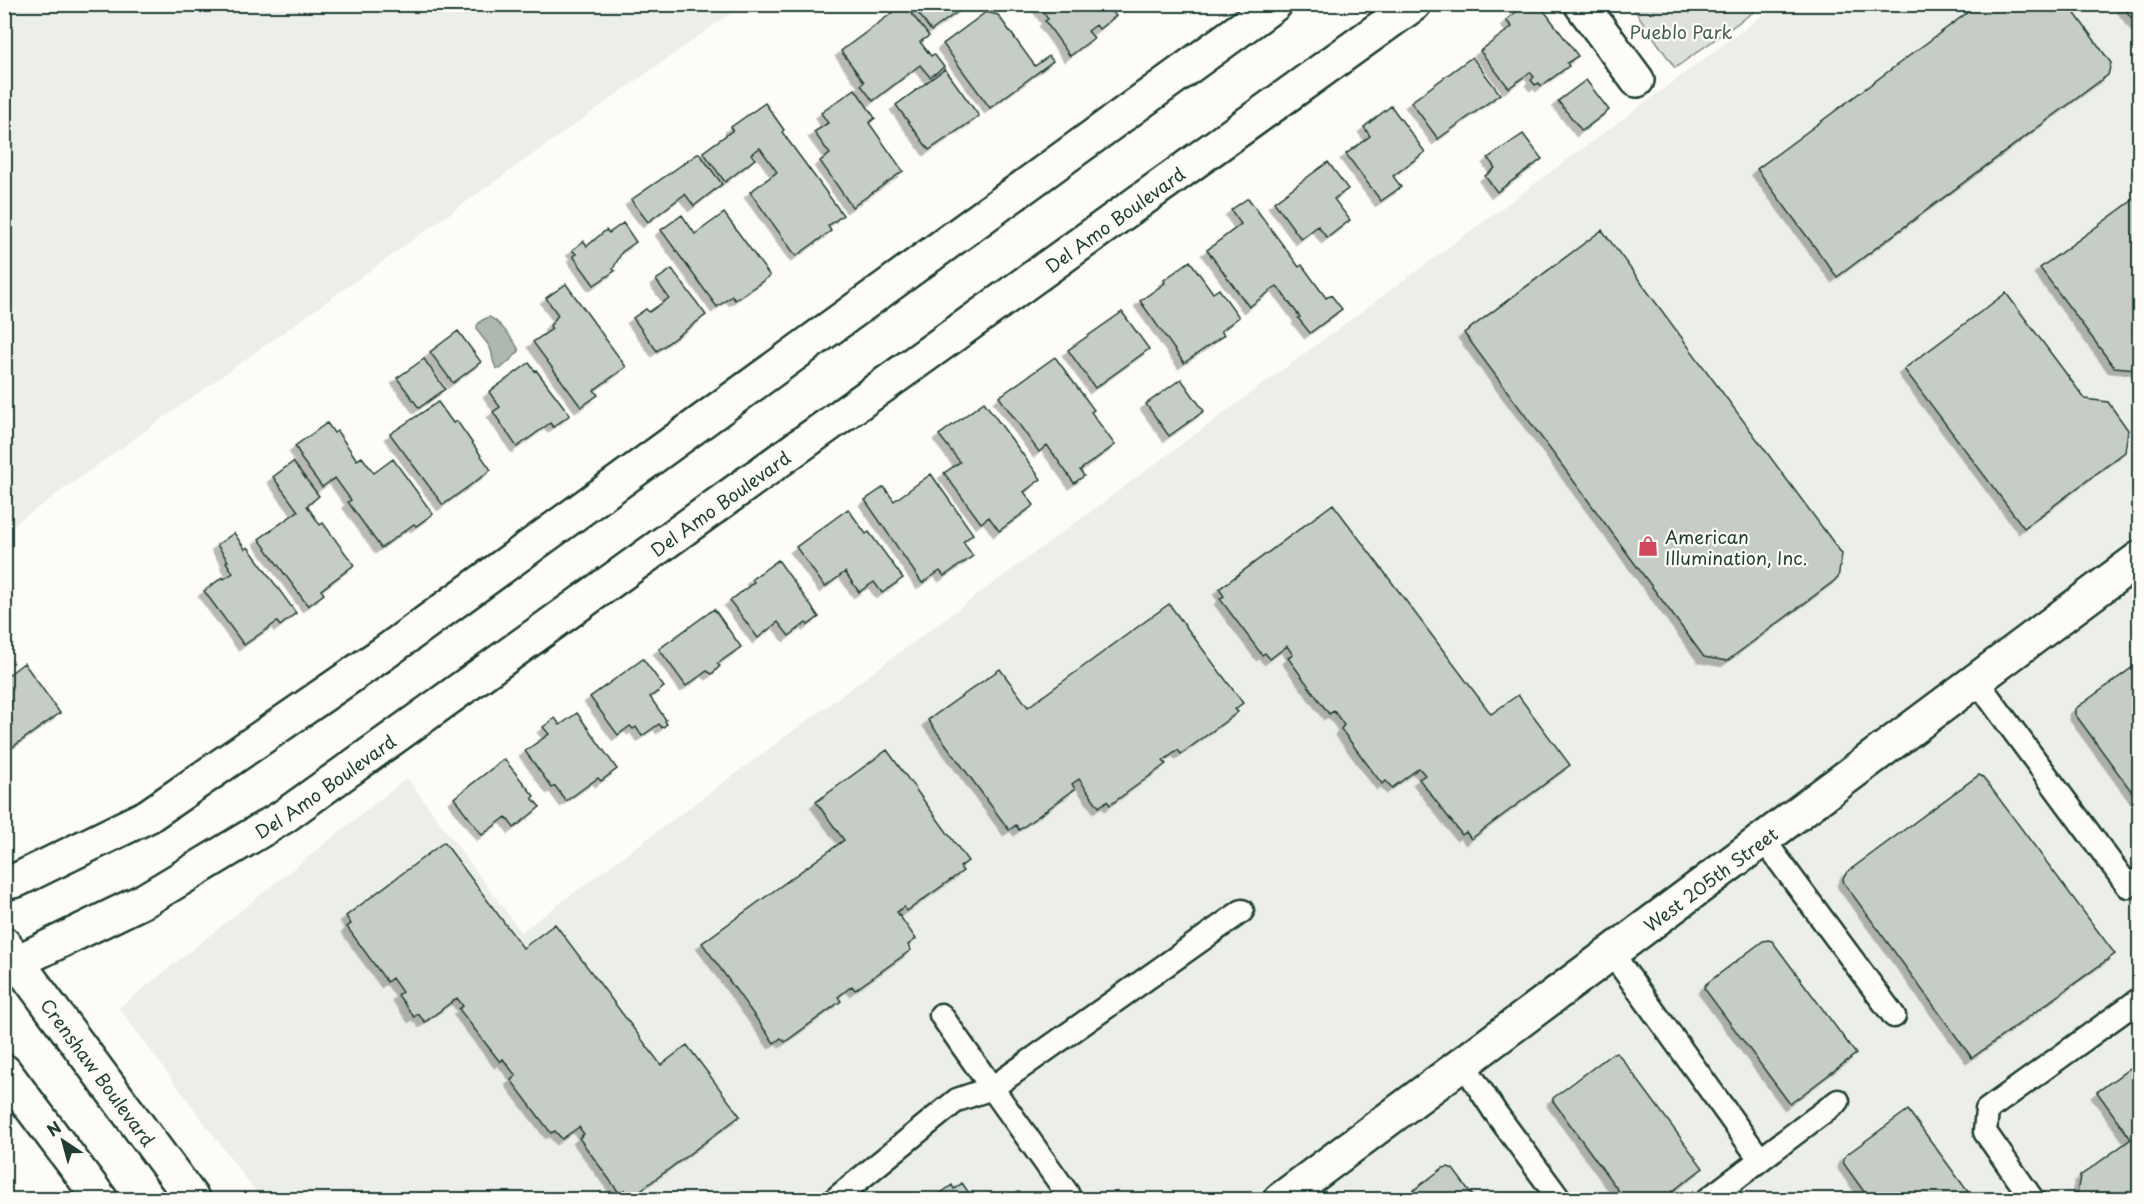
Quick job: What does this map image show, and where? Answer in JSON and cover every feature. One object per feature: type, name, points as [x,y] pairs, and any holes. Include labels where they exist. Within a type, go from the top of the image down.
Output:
[{"type":"main road","points":[[4,884],[17,880],[148,816],[346,680],[1275,4]]},
{"type":"main road","name":"Del Amo Boulevard","points":[[9,957],[145,900],[283,817],[1414,4]]},
{"type":"main road","points":[[1581,4],[1637,80]]},
{"type":"main road","name":"West 205th Street","points":[[1280,1200],[2139,558]]},
{"type":"main road","name":"Crenshaw Boulevard","points":[[9,957],[193,1200]]},
{"type":"main road","points":[[4,1071],[101,1200]]},
{"type":"lane","points":[[1976,680],[2128,886],[2139,879]]},
{"type":"lane","points":[[1763,839],[1894,1016]]},
{"type":"lane","points":[[834,1200],[957,1100],[992,1088],[1242,911]]},
{"type":"lane","points":[[1611,952],[1760,1159]]},
{"type":"lane","points":[[2033,1200],[1985,1132],[1987,1110],[2139,999]]},
{"type":"lane","points":[[941,1015],[1070,1200]]},
{"type":"lane","points":[[1463,1063],[1495,1112],[1560,1200]]},
{"type":"lane","points":[[1707,1200],[1838,1101]]},
{"type":"shaded area","points":[[5,4],[742,4],[742,5],[5,531]]},
{"type":"shaded area","points":[[1777,5],[2139,5],[2139,1199],[261,1199],[119,1008],[407,778],[521,932]]},
{"type":"shaded area","points":[[489,317],[506,331],[519,351],[500,369],[496,368],[491,350],[477,328],[481,321]]},
{"type":"green space","name":"Pueblo Park","points":[[1631,5],[1763,5],[1675,68]]},
{"type":"building","points":[[904,4],[929,36],[920,42],[944,67],[930,77],[920,65],[873,101],[861,85],[864,82],[841,51]]},
{"type":"building","points":[[912,4],[968,4],[931,31]]},
{"type":"building","points":[[1037,4],[1107,4],[1116,16],[1099,29],[1096,25],[1088,31],[1094,38],[1070,56],[1045,21],[1048,19]]},
{"type":"building","points":[[1526,4],[1529,7],[1539,4],[1578,56],[1567,63],[1569,66],[1541,86],[1539,83],[1535,85],[1531,80],[1534,77],[1530,72],[1509,88],[1480,51],[1512,27],[1506,20]]},
{"type":"building","points":[[1979,4],[2068,4],[2111,63],[2108,75],[1837,277],[1757,169]]},
{"type":"building","points":[[2121,4],[2140,4],[2140,29]]},
{"type":"building","points":[[986,12],[998,15],[1035,66],[1049,56],[1053,61],[990,108],[943,44]]},
{"type":"building","points":[[1472,57],[1500,94],[1438,139],[1411,102]]},
{"type":"building","points":[[945,69],[979,116],[929,150],[896,105]]},
{"type":"building","points":[[1586,80],[1609,110],[1582,131],[1558,101]]},
{"type":"building","points":[[855,89],[875,118],[869,123],[903,171],[852,207],[820,161],[830,154],[814,132],[828,123],[821,113]]},
{"type":"building","points":[[765,103],[784,130],[782,132],[843,215],[828,226],[831,231],[796,256],[750,192],[777,172],[760,148],[751,154],[755,159],[725,182],[703,152],[733,130],[731,127]]},
{"type":"building","points":[[1391,106],[1425,152],[1393,176],[1401,187],[1381,201],[1346,154],[1370,136],[1364,127]]},
{"type":"building","points":[[1523,134],[1542,159],[1497,192],[1485,176],[1495,168],[1488,158]]},
{"type":"building","points":[[699,153],[722,184],[694,206],[685,194],[648,222],[631,200]]},
{"type":"building","points":[[1328,162],[1348,189],[1334,199],[1350,220],[1327,238],[1318,226],[1301,239],[1274,202]]},
{"type":"building","points":[[2140,195],[2140,368],[2137,369],[2114,367],[2040,268]]},
{"type":"building","points":[[1248,198],[1299,267],[1302,265],[1326,298],[1331,295],[1342,309],[1310,333],[1277,286],[1249,307],[1207,250],[1241,224],[1231,210]]},
{"type":"building","points":[[724,213],[770,276],[735,300],[732,296],[717,307],[661,230],[682,215],[695,234]]},
{"type":"building","points":[[623,223],[636,242],[622,252],[613,269],[615,271],[594,285],[573,256],[576,254],[572,250],[584,241],[587,246],[606,230],[609,233]]},
{"type":"building","points":[[1602,230],[1842,554],[1838,578],[1727,661],[1704,657],[1464,333]]},
{"type":"building","points":[[1190,261],[1213,293],[1219,289],[1239,317],[1221,331],[1224,335],[1184,363],[1140,301]]},
{"type":"building","points":[[672,269],[706,315],[657,351],[633,318],[646,309],[649,312],[669,298],[656,280]]},
{"type":"building","points":[[566,284],[626,367],[594,390],[598,395],[581,407],[533,342],[552,329],[550,326],[558,315],[546,298]]},
{"type":"building","points":[[2006,293],[2085,399],[2108,402],[2128,430],[2125,452],[2024,528],[1904,369]]},
{"type":"building","points":[[1122,312],[1149,349],[1095,388],[1068,350]]},
{"type":"building","points":[[458,331],[481,362],[453,383],[430,352]]},
{"type":"building","points":[[1055,357],[1094,410],[1091,412],[1115,445],[1080,470],[1084,476],[1074,483],[1047,445],[1039,452],[999,397]]},
{"type":"building","points":[[424,359],[445,389],[419,408],[397,378]]},
{"type":"building","points":[[529,363],[570,415],[553,427],[550,423],[517,447],[493,412],[500,407],[489,392]]},
{"type":"building","points":[[1181,379],[1204,411],[1169,436],[1146,404]]},
{"type":"building","points":[[438,402],[453,423],[457,421],[491,470],[443,505],[390,434]]},
{"type":"building","points":[[984,402],[1041,479],[1024,492],[1034,505],[999,531],[989,517],[981,523],[944,473],[960,462],[939,435]]},
{"type":"building","points":[[327,423],[334,433],[337,431],[357,460],[362,457],[374,473],[393,459],[433,514],[416,526],[414,524],[381,548],[348,502],[351,500],[335,478],[322,487],[300,457],[295,446]]},
{"type":"building","points":[[293,462],[319,496],[307,506],[320,525],[323,523],[354,565],[321,590],[324,594],[308,606],[259,539],[298,511],[273,477]]},
{"type":"building","points":[[931,474],[973,534],[963,542],[973,556],[944,576],[940,571],[922,583],[865,500],[884,487],[894,501]]},
{"type":"building","points":[[1333,504],[1491,714],[1518,695],[1570,765],[1471,839],[1466,832],[1462,835],[1419,779],[1425,775],[1419,768],[1392,788],[1386,781],[1382,784],[1341,729],[1344,725],[1334,711],[1329,714],[1288,658],[1293,655],[1287,646],[1270,659],[1265,653],[1262,655],[1220,599],[1224,596],[1219,589]]},
{"type":"building","points":[[848,509],[866,534],[869,532],[903,578],[882,593],[874,582],[859,592],[845,572],[825,587],[796,547]]},
{"type":"building","points":[[234,533],[245,549],[248,547],[296,613],[280,626],[277,622],[244,645],[204,591],[223,577],[224,579],[233,573],[217,545]]},
{"type":"building","points":[[778,560],[819,617],[808,625],[806,623],[789,636],[778,622],[758,638],[730,601],[754,582],[752,579]]},
{"type":"building","points":[[1169,604],[1243,703],[1235,709],[1238,712],[1181,754],[1178,750],[1163,761],[1166,764],[1110,805],[1107,801],[1099,807],[1079,779],[1072,784],[1075,789],[1019,830],[1016,825],[1009,830],[928,720],[1000,669],[1028,707]]},
{"type":"building","points":[[714,609],[741,647],[717,664],[720,666],[712,674],[707,671],[686,686],[659,649]]},
{"type":"building","points":[[643,659],[664,687],[650,697],[667,724],[662,728],[659,724],[642,736],[636,727],[633,729],[630,726],[618,735],[590,697]]},
{"type":"building","points":[[2140,662],[2140,803],[2075,714],[2075,709]]},
{"type":"building","points":[[24,663],[60,713],[4,753],[4,678]]},
{"type":"building","points":[[577,713],[617,769],[601,781],[598,778],[566,801],[555,786],[552,788],[525,751],[549,734],[543,727],[555,718],[560,725]]},
{"type":"building","points":[[887,750],[968,861],[960,867],[963,871],[907,911],[904,907],[897,912],[916,939],[908,945],[911,950],[855,990],[852,986],[838,997],[841,1001],[785,1042],[781,1038],[774,1043],[702,943],[844,840],[816,802]]},
{"type":"building","points":[[504,759],[540,807],[514,828],[506,817],[482,835],[454,798]]},
{"type":"building","points":[[1979,775],[1983,777],[2115,954],[1972,1058],[1843,879],[1847,872]]},
{"type":"building","points":[[444,842],[523,948],[555,924],[661,1065],[687,1045],[740,1116],[630,1198],[624,1190],[620,1194],[579,1138],[584,1134],[579,1127],[562,1139],[555,1131],[551,1133],[511,1080],[516,1076],[503,1059],[500,1062],[459,1009],[463,1006],[457,998],[425,1022],[418,1014],[414,1017],[398,995],[402,992],[392,978],[387,982],[347,927],[351,924],[346,916]]},
{"type":"building","points":[[1763,941],[1772,941],[1856,1054],[1790,1104],[1704,988],[1706,984]]},
{"type":"building","points":[[1613,1053],[1620,1056],[1703,1168],[1661,1200],[1625,1200],[1553,1101],[1553,1098]]},
{"type":"building","points":[[2140,1061],[2140,1200],[2076,1200],[2080,1176],[2131,1139],[2097,1092]]},
{"type":"building","points":[[1908,1110],[1974,1200],[1870,1200],[1843,1160],[1846,1155]]},
{"type":"building","points":[[1443,1168],[1453,1169],[1476,1200],[1401,1200]]},
{"type":"building","points":[[962,1183],[974,1200],[931,1200],[952,1185],[954,1189]]},
{"type":"place","name":"American Illumination, Inc.","points":[[1648,546]]}]
